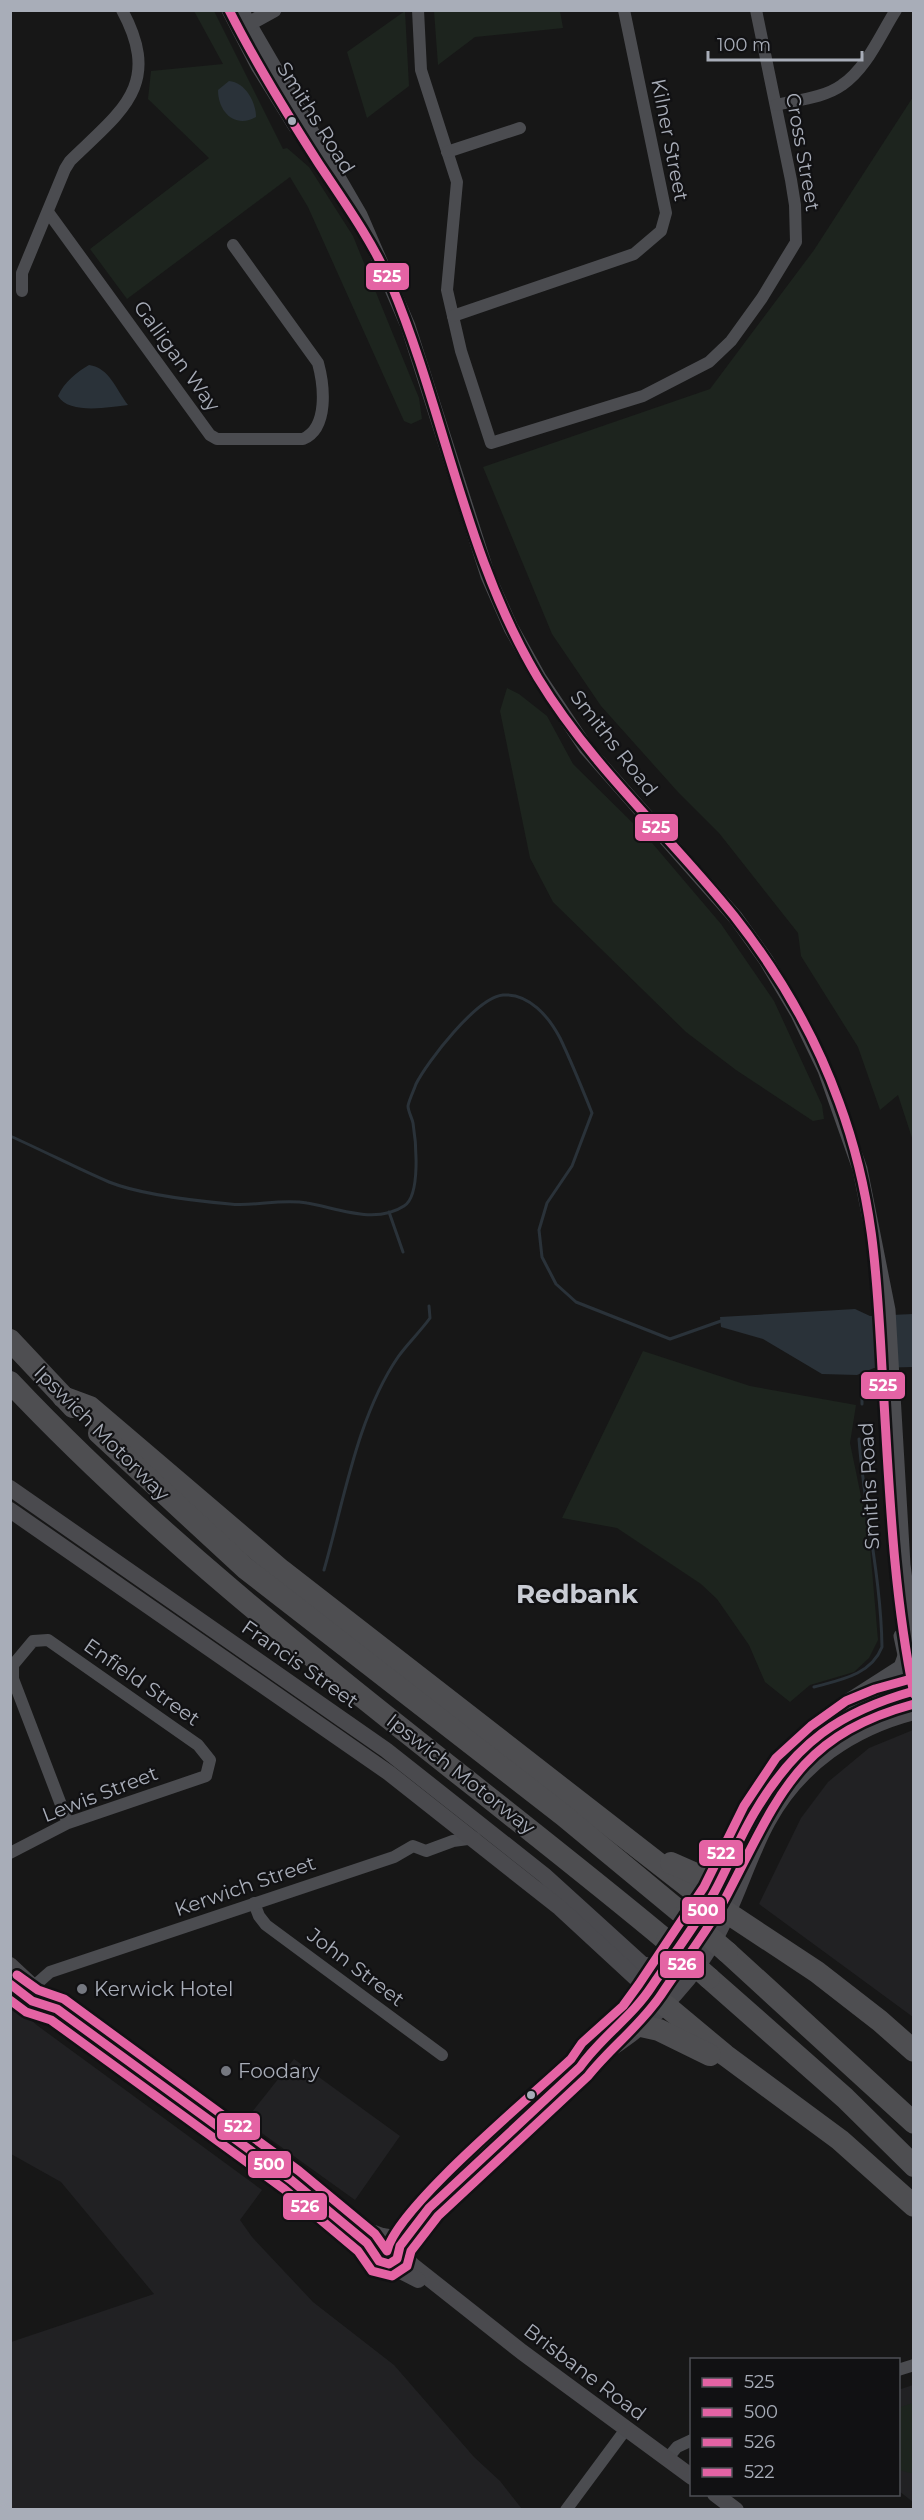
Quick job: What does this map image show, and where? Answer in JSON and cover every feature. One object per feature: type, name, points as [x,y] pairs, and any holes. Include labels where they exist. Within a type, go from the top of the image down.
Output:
[{"type":"highway","name":"Ipswich Motorway","points":[[10,1340],[63,1397],[139,1472],[245,1568],[564,1815],[726,1952],[914,2123]]},
{"type":"highway","name":"Ipswich Motorway","points":[[10,1382],[87,1461],[207,1571],[536,1833],[668,1952],[709,1978],[845,2098],[914,2166]]},
{"type":"highway","points":[[63,1397],[90,1407],[289,1576],[647,1856],[728,1914],[818,1972],[914,2051]]},
{"type":"highway","points":[[647,1856],[662,1859],[705,1878],[724,1875]]},
{"type":"highway","points":[[657,1998],[725,2055],[840,2140],[914,2206]]},
{"type":"highway","points":[[641,2026],[659,2030],[715,2058],[725,2055]]},
{"type":"main road","name":"Francis Street","points":[[10,1488],[386,1750],[544,1875],[642,1964],[654,1967],[668,1952]]},
{"type":"main road","name":"Francis Street","points":[[10,1510],[306,1713],[475,1838],[560,1908],[657,1998]]},
{"type":"main road","points":[[388,2247],[580,2067],[623,2041],[641,2026],[657,1998],[668,1952],[709,1901],[755,1811],[775,1779],[805,1746],[830,1726],[871,1704],[913,1693]]},
{"type":"main road","points":[[580,2067],[591,2051],[632,2013],[657,1998],[699,1965],[728,1914],[768,1821],[799,1778],[826,1753],[857,1733],[882,1721],[914,1712]]},
{"type":"main road","name":"Brisbane Road","points":[[10,1965],[77,2024],[291,2180],[314,2193],[388,2247],[690,2476]]},
{"type":"main road","points":[[718,2496],[736,2510]]},
{"type":"street","points":[[22,291],[21,273],[70,161],[120,112],[137,82],[138,43],[122,10]]},
{"type":"street","name":"Smiths Road","points":[[229,10],[242,21],[360,215],[408,326],[432,393],[467,516],[488,576],[511,628],[538,678],[586,748],[736,918],[766,960],[798,1014],[825,1070],[847,1126],[865,1191],[880,1271],[888,1376],[895,1575],[909,1653],[913,1693]]},
{"type":"street","points":[[242,21],[274,10]]},
{"type":"street","points":[[418,10],[421,70],[457,182],[447,290],[453,315]]},
{"type":"street","name":"Kilner Street","points":[[453,315],[634,254],[661,231],[666,213],[624,10]]},
{"type":"street","name":"Cross Street","points":[[453,315],[491,443],[643,396],[709,362],[731,341],[762,298],[796,242],[795,205],[756,10]]},
{"type":"street","points":[[776,105],[821,94],[841,86],[860,68],[896,10]]},
{"type":"street","points":[[447,152],[520,128]]},
{"type":"street","name":"Galligan Way","points":[[48,212],[210,435],[217,439],[303,439],[312,435],[320,424],[321,374],[318,363],[233,245]]},
{"type":"street","name":"Smiths Road","points":[[888,1376],[911,1621],[909,1653]]},
{"type":"street","name":"Enfield Street","points":[[68,1823],[13,1679],[13,1665],[33,1641],[48,1640],[198,1745],[210,1760],[206,1776]]},
{"type":"street","points":[[830,1726],[848,1701],[901,1667],[909,1653]]},
{"type":"street","name":"Lewis Street","points":[[10,1853],[68,1823],[206,1776]]},
{"type":"street","name":"Kerwich Street","points":[[33,1987],[50,1972],[394,1857],[413,1846],[426,1851],[453,1841],[475,1838]]},
{"type":"street","name":"John Street","points":[[254,1904],[266,1925],[442,2055]]},
{"type":"street","points":[[566,2510],[626,2429]]},
{"type":"street","points":[[667,2459],[677,2447],[690,2441]]},
{"type":"shaded area","points":[[194,11],[214,11],[283,149],[287,148],[309,167],[353,236],[419,398],[422,419],[411,424],[404,421],[308,207],[290,177],[127,299],[90,249],[209,158],[148,99],[151,71],[223,64]]},
{"type":"shaded area","points":[[405,11],[409,86],[367,118],[347,52]]},
{"type":"shaded area","points":[[434,11],[560,11],[563,28],[475,37],[438,65]]},
{"type":"shaded area","points":[[229,81],[245,89],[252,99],[256,117],[241,121],[235,120],[224,111],[218,90]]},
{"type":"shaded area","points":[[913,97],[913,1141],[898,1095],[880,1110],[858,1047],[801,956],[798,933],[719,833],[678,792],[601,706],[552,634],[483,467],[710,389],[814,250]]},
{"type":"shaded area","points":[[89,365],[102,370],[112,380],[128,405],[80,408],[63,402],[58,396],[64,386]]},
{"type":"shaded area","points":[[507,688],[519,694],[547,716],[573,764],[647,837],[721,924],[774,1001],[822,1105],[824,1119],[813,1121],[736,1070],[686,1032],[553,902],[530,858],[500,711]]},
{"type":"shaded area","points":[[855,1309],[870,1316],[913,1314],[913,1367],[874,1368],[857,1375],[822,1374],[763,1339],[721,1327],[720,1317]]},
{"type":"shaded area","points":[[643,1351],[750,1386],[856,1405],[850,1443],[869,1535],[878,1640],[869,1658],[854,1672],[810,1685],[790,1702],[765,1682],[749,1645],[717,1599],[701,1584],[617,1528],[562,1518]]},
{"type":"shaded area","points":[[914,1730],[913,2017],[759,1904],[801,1818],[828,1782],[869,1748]]},
{"type":"shaded area","points":[[10,2002],[38,2026],[262,2190],[240,2220],[252,2237],[313,2302],[394,2365],[474,2457],[500,2481],[522,2509],[11,2509],[11,2342],[154,2294],[61,2182],[11,2154]]},
{"type":"shaded area","points":[[294,2059],[400,2136],[355,2200],[245,2121]]},
{"type":"shaded area","points":[[913,2385],[913,2502],[900,2492],[900,2389]]},
{"type":"shaded area","points":[[913,2403],[914,2474],[900,2470],[900,2407]]},
{"type":"waterway","points":[[10,1136],[109,1182],[152,1193],[239,1205],[297,1202],[356,1214],[393,1212],[409,1200],[415,1180],[415,1142],[408,1106],[416,1084],[431,1061],[467,1018],[492,998],[512,995],[530,1002],[555,1030],[592,1113],[572,1166],[547,1203],[539,1230],[542,1257],[556,1284],[576,1302],[670,1339],[721,1321]]},
{"type":"waterway","points":[[389,1212],[403,1252]]},
{"type":"waterway","points":[[324,1570],[353,1460],[372,1406],[398,1357],[430,1318],[429,1306]]},
{"type":"waterway","points":[[862,1373],[862,1404]]},
{"type":"waterway","points":[[814,1687],[844,1679],[863,1670],[877,1656],[882,1647],[879,1595],[859,1439]]},
{"type":"transit line","name":"525","points":[[229,10],[272,88],[367,237],[384,268],[410,333],[457,484],[492,583],[513,631],[538,678],[582,741],[709,886],[750,937],[766,959],[807,1028],[829,1077],[859,1169],[871,1234],[878,1300],[896,1573],[914,1694]]},
{"type":"transit line","name":"522","points":[[17,1975],[38,1990],[64,1999],[299,2171],[375,2234],[387,2251],[396,2232],[439,2181],[498,2124],[571,2059],[582,2043],[623,2006],[704,1887],[744,1806],[776,1758],[811,1726],[846,1701],[875,1689],[911,1679]]},
{"type":"transit line","name":"500","points":[[10,1984],[32,2001],[57,2009],[291,2180],[367,2243],[379,2261],[389,2264],[397,2259],[400,2246],[429,2208],[580,2067],[644,1997],[701,1915],[750,1820],[787,1766],[804,1748],[842,1720],[887,1699],[914,1691]]},
{"type":"transit line","name":"526","points":[[10,2000],[26,2012],[51,2020],[284,2189],[358,2251],[372,2271],[392,2276],[407,2266],[411,2251],[438,2216],[588,2076],[653,2006],[711,1922],[777,1801],[795,1775],[816,1753],[842,1734],[874,1717],[914,1704]]},
{"type":"place","name":"Kerwick Hotel","points":[[82,1989]]},
{"type":"place","name":"Foodary","points":[[226,2071]]},
{"type":"district","name":"Redbank","points":[[577,1594]]}]
